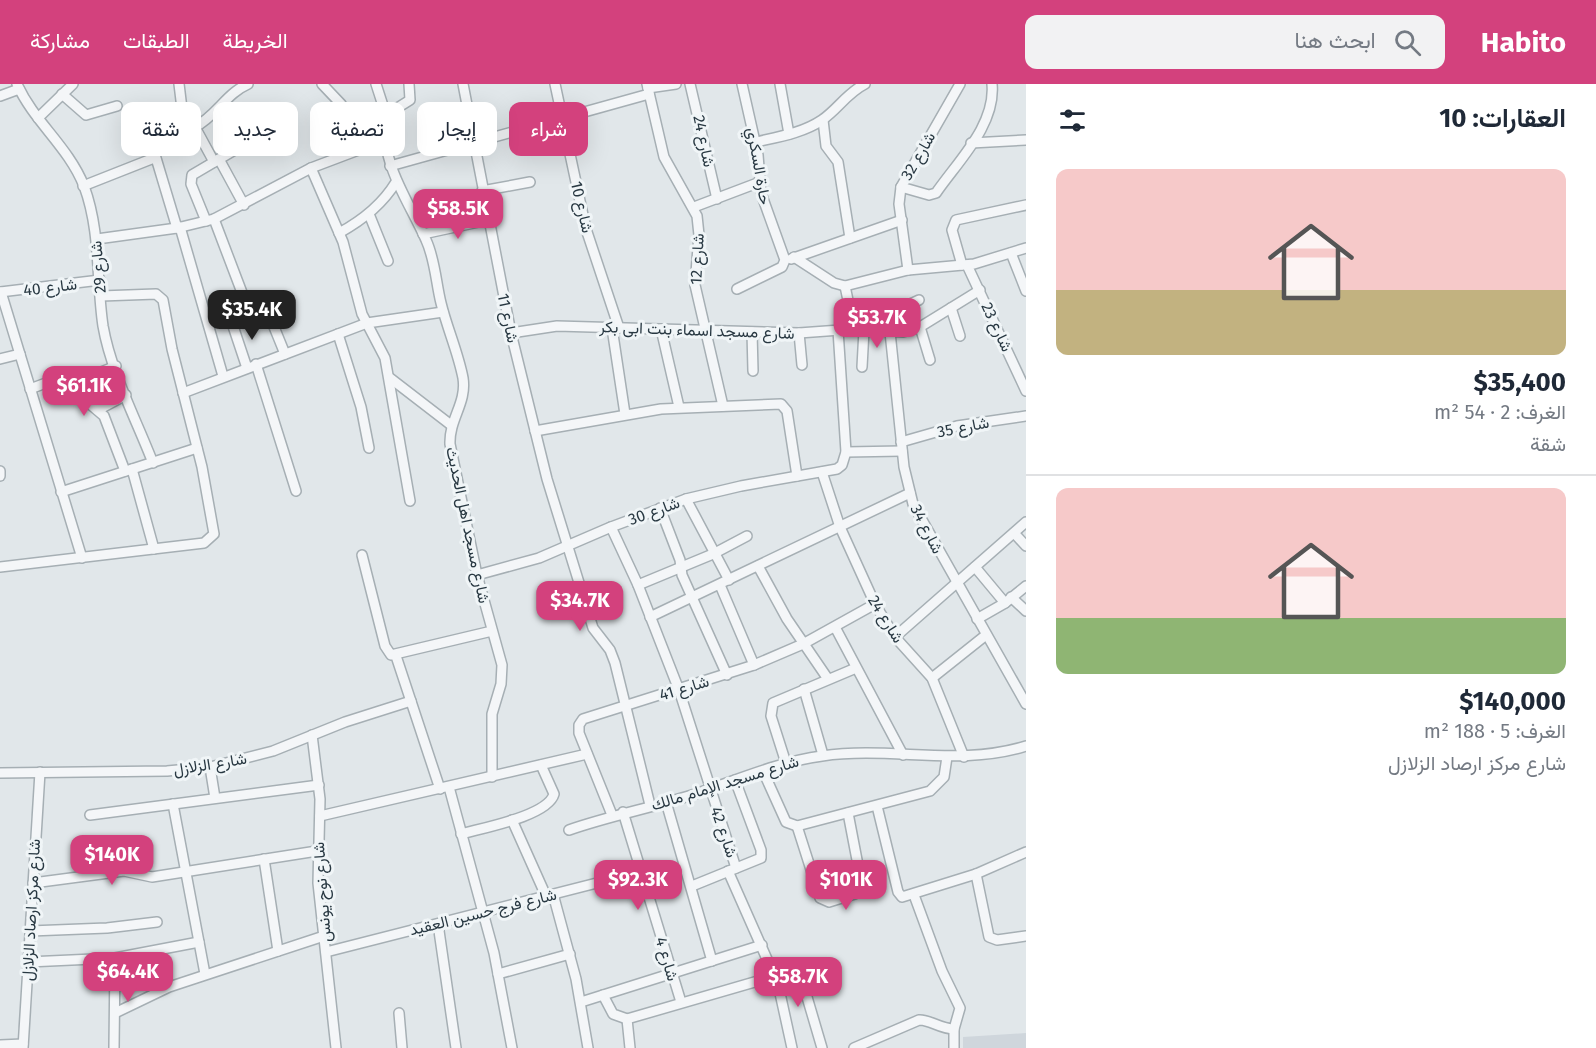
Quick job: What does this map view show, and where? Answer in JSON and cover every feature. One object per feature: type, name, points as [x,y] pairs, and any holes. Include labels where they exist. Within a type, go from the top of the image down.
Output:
[{"type":"street","points":[[38,118],[73,84]]},
{"type":"street","points":[[179,84],[181,102]]},
{"type":"street","points":[[322,84],[339,102]]},
{"type":"street","points":[[376,84],[382,102]]},
{"type":"street","points":[[405,103],[410,100],[409,84]]},
{"type":"street","name":"شارع 11","points":[[463,84],[466,102]]},
{"type":"street","name":"شارع 10","points":[[555,84],[559,102]]},
{"type":"street","points":[[588,109],[648,89],[676,84]]},
{"type":"street","name":"شارع 24","points":[[690,84],[717,199]]},
{"type":"street","name":"حارة السكري","points":[[742,84],[756,142],[764,204],[790,259]]},
{"type":"street","points":[[780,84],[789,134]]},
{"type":"street","points":[[756,142],[789,134],[823,120],[853,91],[865,84]]},
{"type":"street","name":"شارع 32","points":[[908,270],[899,204],[901,187],[960,84]]},
{"type":"street","points":[[901,187],[934,195],[971,143],[990,111],[992,84]]},
{"type":"street","points":[[226,102],[242,85]]},
{"type":"street","points":[[0,96],[18,87]]},
{"type":"street","name":"شارع 29","points":[[18,87],[38,118],[68,155],[83,186],[97,239],[104,326],[126,395],[153,462]]},
{"type":"street","name":"شارع 12","points":[[648,89],[664,157],[694,207],[699,226],[695,285],[723,406]]},
{"type":"street","points":[[62,94],[86,115],[117,106]]},
{"type":"street","points":[[201,122],[213,113]]},
{"type":"street","points":[[823,120],[826,146],[838,162],[850,238]]},
{"type":"street","points":[[201,136],[244,205]]},
{"type":"street","points":[[971,143],[1026,140]]},
{"type":"street","points":[[224,156],[196,171],[191,179],[249,311]]},
{"type":"street","points":[[97,239],[210,220],[244,205],[311,168],[342,156]]},
{"type":"street","name":"شارع مسجد اهل الحديث","points":[[388,156],[396,182],[429,248],[464,391],[463,401],[451,425],[450,444],[477,575],[500,657],[502,675],[492,714],[492,777]]},
{"type":"street","points":[[390,166],[427,156]]},
{"type":"street","name":"شارع 11","points":[[476,156],[511,333],[535,431],[567,548],[593,628],[612,656],[650,806]]},
{"type":"street","name":"شارع 10","points":[[571,156],[586,229],[615,328],[625,414]]},
{"type":"street","points":[[83,186],[154,158],[178,227],[223,376]]},
{"type":"street","points":[[311,168],[339,233],[367,323],[382,348],[390,378],[410,501]]},
{"type":"street","points":[[339,233],[369,214],[388,196],[396,182]]},
{"type":"street","points":[[482,191],[530,182]]},
{"type":"street","points":[[694,207],[760,182]]},
{"type":"street","name":"شارع 23","points":[[1026,205],[956,220],[952,230],[965,265],[1022,371],[1026,391]]},
{"type":"street","points":[[369,214],[388,261]]},
{"type":"street","points":[[423,234],[488,220]]},
{"type":"street","points":[[737,289],[782,267],[790,259],[902,220]]},
{"type":"street","points":[[790,259],[834,283],[846,286],[908,270],[965,265],[1026,248]]},
{"type":"street","points":[[1011,253],[1026,291]]},
{"type":"street","name":"شارع 40","points":[[0,292],[100,280]]},
{"type":"street","points":[[846,286],[859,329],[862,367]]},
{"type":"street","name":"شارع مسجد اسماء بنت ابى بكر","points":[[511,333],[542,326],[800,333],[859,329],[892,333],[920,327],[980,290]]},
{"type":"street","points":[[0,292],[82,558]]},
{"type":"street","points":[[0,567],[204,543],[213,537],[214,528],[197,448],[162,297],[156,294],[101,296]]},
{"type":"street","points":[[892,333],[893,312],[919,300]]},
{"type":"street","points":[[951,308],[960,336]]},
{"type":"street","points":[[285,354],[268,312],[261,309],[235,316],[232,323],[251,366],[296,491]]},
{"type":"street","points":[[183,393],[367,323],[443,312]]},
{"type":"street","points":[[920,327],[930,360]]},
{"type":"street","points":[[660,329],[679,408]]},
{"type":"street","points":[[837,330],[846,452]]},
{"type":"street","points":[[752,332],[753,371]]},
{"type":"street","points":[[800,333],[802,365]]},
{"type":"street","name":"شارع 34","points":[[892,333],[902,446],[909,493],[918,517],[1026,704]]},
{"type":"street","points":[[338,334],[358,398],[369,448]]},
{"type":"street","points":[[0,359],[20,354]]},
{"type":"street","points":[[79,381],[116,366]]},
{"type":"street","points":[[30,389],[71,374],[79,381],[91,405],[104,416],[129,470],[154,549]]},
{"type":"street","points":[[390,378],[451,425]]},
{"type":"street","points":[[98,410],[126,395]]},
{"type":"street","points":[[535,431],[625,414],[679,408],[778,403],[784,405],[787,411],[796,476]]},
{"type":"street","name":"شارع 35","points":[[846,452],[902,446],[957,426],[1026,416]]},
{"type":"street","points":[[62,492],[197,448]]},
{"type":"street","name":"شارع 30","points":[[477,575],[567,548],[611,527],[686,499],[741,486],[837,469],[842,465],[846,452]]},
{"type":"street","points":[[0,471],[0,476]]},
{"type":"street","name":"شارع 24","points":[[822,472],[840,527],[874,604],[895,636],[932,678],[964,757]]},
{"type":"street","points":[[650,617],[909,493]]},
{"type":"street","points":[[686,499],[713,554],[754,665]]},
{"type":"street","points":[[660,508],[692,598],[727,675]]},
{"type":"street","points":[[895,636],[1026,522]]},
{"type":"street","name":"شارع 42","points":[[611,527],[638,585],[679,690],[732,869],[777,980],[792,1048]]},
{"type":"street","points":[[1014,533],[1026,546]]},
{"type":"street","points":[[638,585],[713,554],[747,536]]},
{"type":"street","points":[[362,555],[387,652],[396,656],[492,631]]},
{"type":"street","points":[[758,566],[803,644],[828,680]]},
{"type":"street","points":[[975,567],[1008,600],[1026,611]]},
{"type":"street","points":[[977,619],[1026,586]]},
{"type":"street","name":"شارع 41","points":[[612,815],[579,733],[580,721],[754,665],[803,644],[874,604]]},
{"type":"street","points":[[835,627],[903,755]]},
{"type":"street","points":[[932,678],[986,635]]},
{"type":"street","points":[[396,656],[461,834],[498,974],[512,1048]]},
{"type":"street","points":[[786,762],[771,707],[777,700],[856,668]]},
{"type":"street","points":[[804,689],[823,755]]},
{"type":"street","name":"شارع الزلازل","points":[[0,773],[167,771],[210,767],[262,754],[411,701]]},
{"type":"street","name":"شارع نوح يونس","points":[[312,735],[319,785],[320,816],[317,851],[336,1048]]},
{"type":"street","name":"شارع مسجد الإمام مالك","points":[[569,830],[612,815],[709,789],[786,762],[823,755],[964,757],[993,754],[1026,746]]},
{"type":"street","points":[[320,816],[587,754]]},
{"type":"street","points":[[763,771],[786,822],[797,826],[922,794],[936,788],[944,777],[947,757]]},
{"type":"street","points":[[461,834],[512,820],[544,807],[554,797],[541,765]]},
{"type":"street","points":[[210,767],[215,798]]},
{"type":"street","name":"شارع مركز ارصاد الزلازل","points":[[23,1046],[39,772]]},
{"type":"street","points":[[692,886],[757,861],[761,854],[735,780]]},
{"type":"street","points":[[90,815],[319,785]]},
{"type":"street","points":[[666,802],[712,961]]},
{"type":"street","points":[[173,804],[205,974]]},
{"type":"street","points":[[877,806],[898,892],[902,897],[976,874],[1026,852]]},
{"type":"street","name":"شارع 4","points":[[624,812],[640,872],[681,1002]]},
{"type":"street","points":[[797,826],[820,898],[828,902],[855,894],[862,886],[848,813]]},
{"type":"street","points":[[512,820],[549,895],[570,954],[588,1048]]},
{"type":"street","points":[[33,884],[124,871],[152,877],[317,851]]},
{"type":"street","points":[[264,859],[278,951]]},
{"type":"street","name":"شارع فرج حسين العقيد","points":[[326,952],[640,872]]},
{"type":"street","points":[[976,874],[989,937],[997,940],[1026,936]]},
{"type":"street","points":[[914,895],[942,971],[960,1008],[954,1029],[954,1048]]},
{"type":"street","points":[[30,931],[107,928],[157,922]]},
{"type":"street","points":[[438,924],[456,1048]]},
{"type":"street","points":[[115,1012],[153,993],[205,974],[324,936]]},
{"type":"street","points":[[28,962],[115,958],[199,942]]},
{"type":"street","points":[[581,1002],[762,945]]},
{"type":"street","points":[[498,974],[570,954]]},
{"type":"street","points":[[114,1048],[115,958]]},
{"type":"street","points":[[603,995],[613,1014],[627,1018],[681,1002],[794,977],[802,980],[822,1048]]},
{"type":"street","points":[[399,1013],[402,1048]]},
{"type":"street","points":[[627,1018],[630,1048]]},
{"type":"street","points":[[859,1047],[919,1020],[938,1027],[954,1029]]},
{"type":"street","points":[[0,1045],[23,1046]]},
{"type":"shaded area","points":[[1026,1033],[1026,1048],[963,1048],[963,1037]]}]
